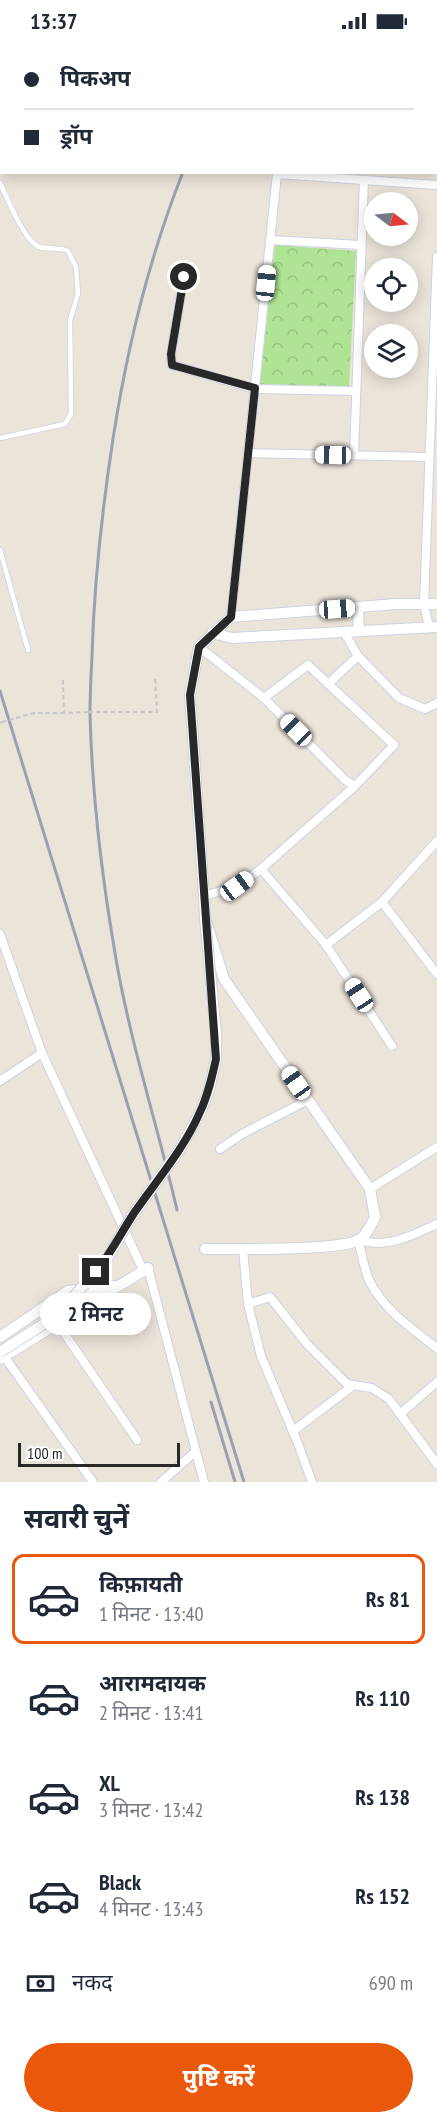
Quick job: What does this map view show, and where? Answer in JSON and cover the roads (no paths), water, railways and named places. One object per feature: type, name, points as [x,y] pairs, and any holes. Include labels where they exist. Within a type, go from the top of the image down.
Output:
[{"type":"street","points":[[232,638],[231,617],[277,174],[329,175],[437,186]]},
{"type":"street","points":[[354,455],[364,180]]},
{"type":"street","points":[[270,240],[362,245]]},
{"type":"street","points":[[212,633],[232,638],[433,627],[424,604],[437,257]]},
{"type":"street","points":[[184,277],[171,354],[172,365],[255,388],[356,392]]},
{"type":"street","points":[[248,453],[429,457]]},
{"type":"street","points":[[1,1355],[58,1315],[108,1257],[132,1216],[180,1149],[200,1113],[209,1090],[216,1059],[216,1034],[190,695],[199,647],[231,617],[358,607],[437,604]]},
{"type":"street","points":[[358,607],[359,631]]},
{"type":"street","points":[[344,632],[358,656],[399,698],[425,709],[437,703]]},
{"type":"street","points":[[199,647],[264,698],[345,780],[355,786]]},
{"type":"street","points":[[328,684],[358,656]]},
{"type":"street","points":[[204,896],[237,886],[261,868],[355,786],[394,745],[308,665],[264,698]]},
{"type":"street","points":[[326,945],[382,902],[437,841]]},
{"type":"street","points":[[261,868],[326,945],[392,1046]]},
{"type":"street","points":[[382,902],[437,974]]},
{"type":"street","points":[[205,1249],[329,1246],[358,1240],[366,1233],[375,1217],[369,1189],[224,979],[206,918]]},
{"type":"street","points":[[0,934],[42,1053],[146,1269],[204,1482]]},
{"type":"street","points":[[0,1081],[42,1053]]},
{"type":"street","points":[[220,1149],[242,1134],[308,1100]]},
{"type":"street","points":[[369,1189],[437,1146]]},
{"type":"street","points":[[358,1240],[369,1244],[395,1242],[437,1224]]},
{"type":"street","points":[[358,1240],[370,1281],[388,1308],[437,1348]]},
{"type":"street","points":[[243,1249],[248,1304],[261,1356],[312,1482]]},
{"type":"street","points":[[1,1355],[58,1324],[146,1269]]},
{"type":"street","points":[[0,1337],[68,1291],[118,1286]]},
{"type":"street","points":[[248,1304],[270,1297],[312,1350],[347,1384],[372,1388],[389,1399],[437,1464]]},
{"type":"street","points":[[58,1324],[137,1440]]},
{"type":"street","points":[[1,1355],[93,1482]]},
{"type":"street","points":[[400,1414],[437,1382]]},
{"type":"street","points":[[293,1431],[354,1385]]},
{"type":"street","points":[[161,1482],[196,1451]]},
{"type":"lane","points":[[0,183],[30,241],[40,247],[59,247],[68,251],[76,267],[78,294],[70,320],[71,414],[65,424],[0,438]]},
{"type":"lane","points":[[0,550],[28,650]]},
{"type":"railway","points":[[177,1210],[135,1046],[114,947],[98,831],[90,714],[99,547],[119,405],[140,304],[182,174]]},
{"type":"railway","points":[[0,691],[244,1482]]},
{"type":"railway","points":[[211,1402],[235,1482]]}]
